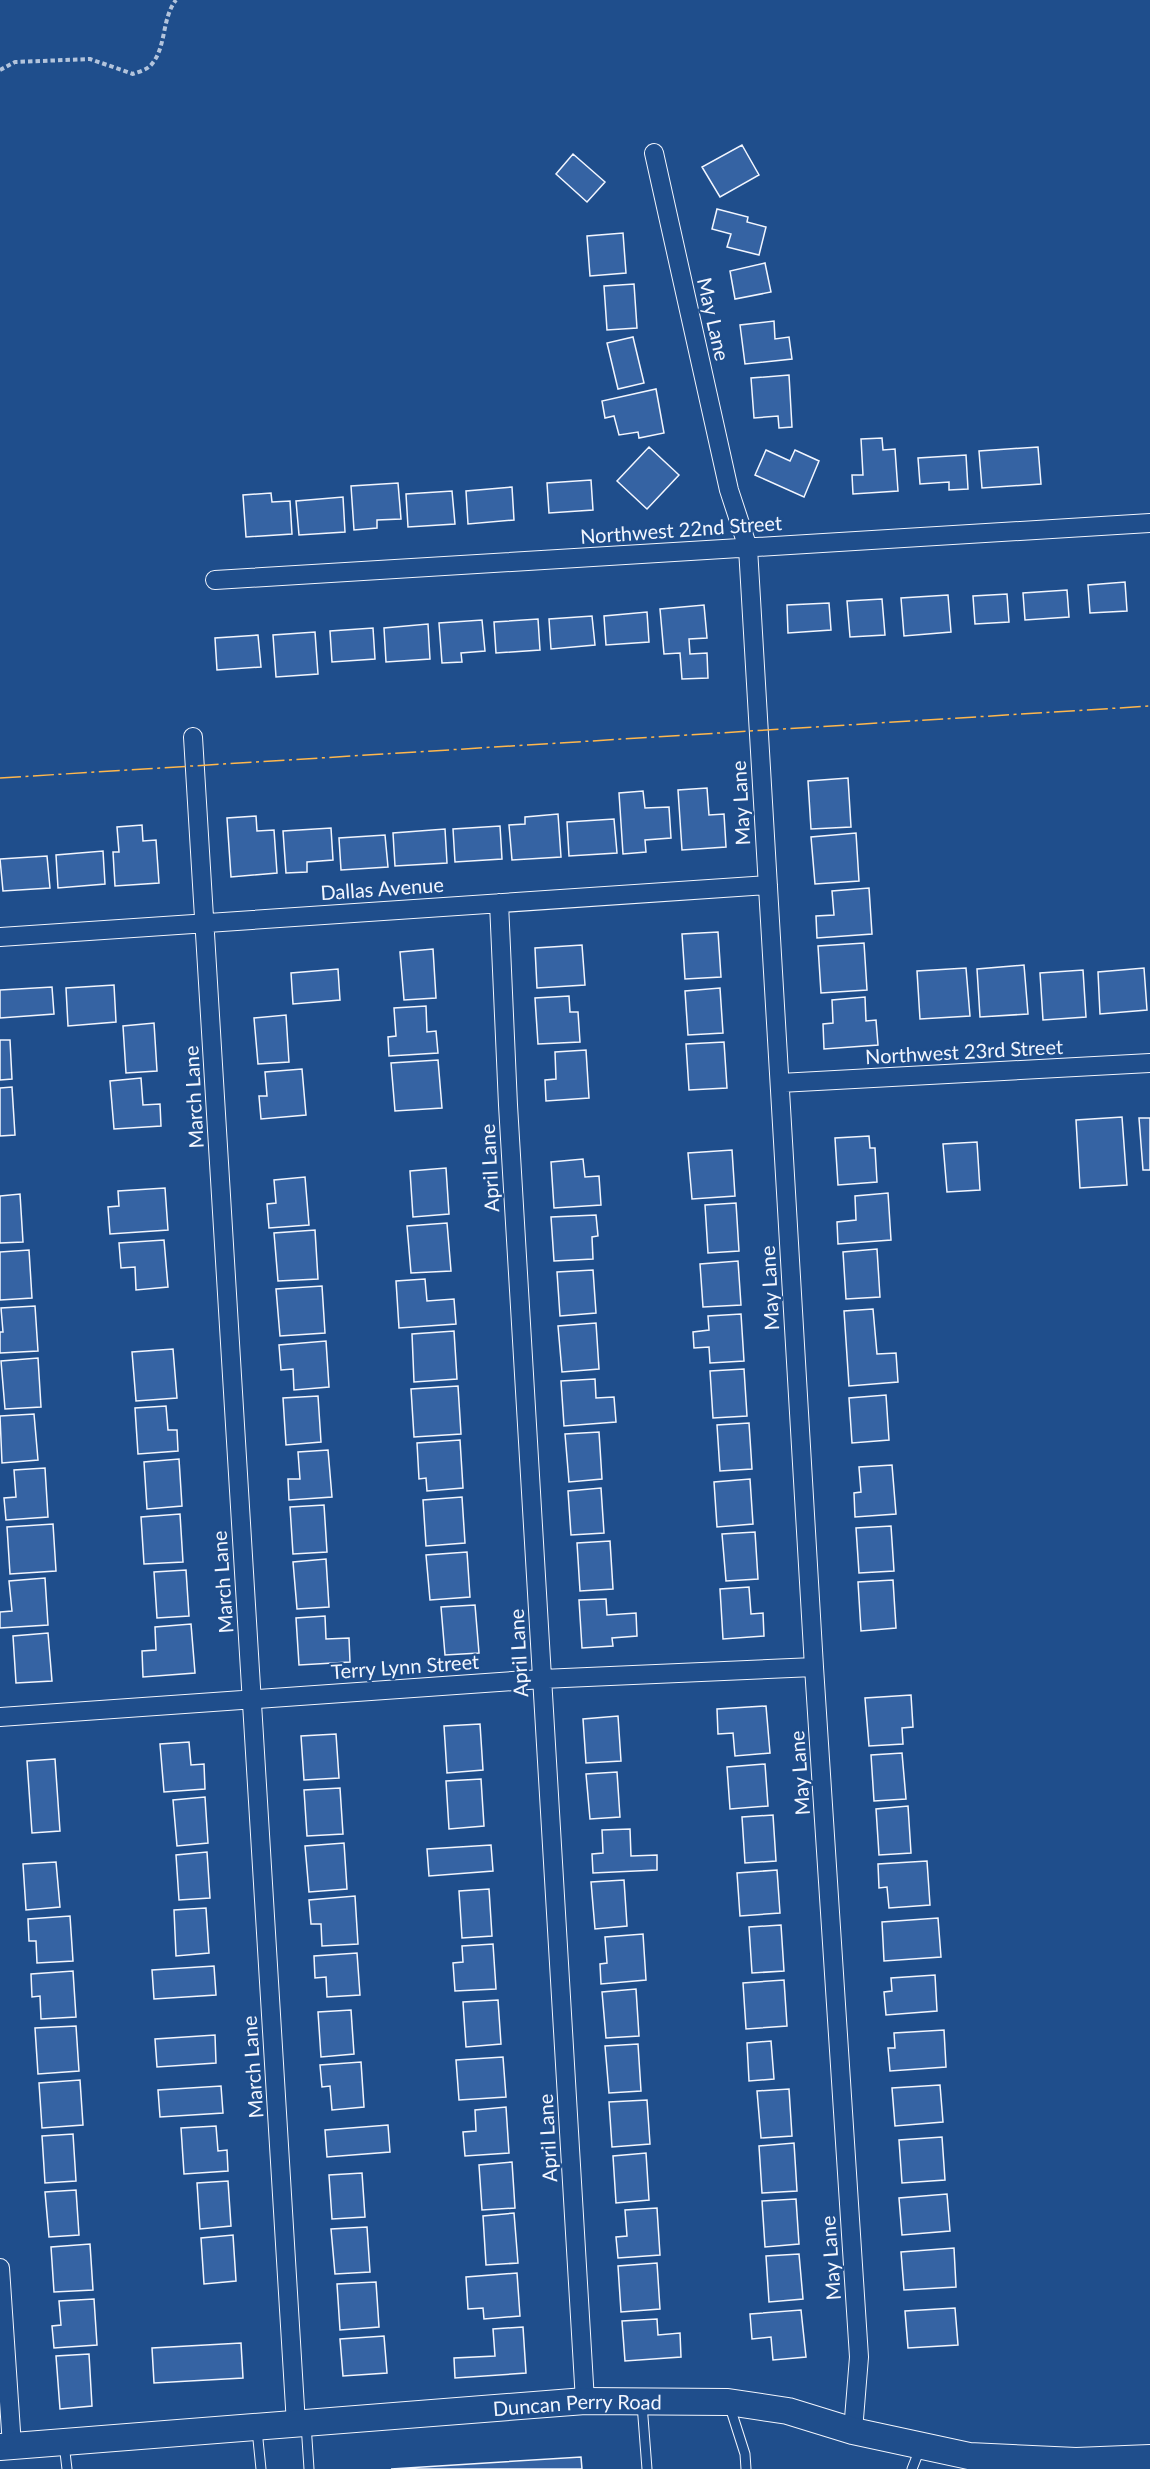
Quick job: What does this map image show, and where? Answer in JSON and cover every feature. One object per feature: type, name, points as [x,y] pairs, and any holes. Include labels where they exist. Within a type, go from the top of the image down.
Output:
[{"type":"street","name":"May Lane","points":[[654,153],[729,490],[748,548],[814,1666],[859,2358],[853,2431]]},
{"type":"street","name":"Northwest 22nd Street","points":[[215,580],[1150,523]]},
{"type":"street","name":"March Lane","points":[[194,737],[252,1699],[301,2424]]},
{"type":"street","name":"Dallas Avenue","points":[[0,937],[768,885]]},
{"type":"street","name":"April Lane","points":[[498,903],[585,2401]]},
{"type":"street","name":"Northwest 23rd Street","points":[[780,1083],[1150,1063]]},
{"type":"street","name":"Terry Lynn Street","points":[[0,1717],[542,1678],[814,1666]]},
{"type":"street","points":[[0,2268],[6,2446]]},
{"type":"street","name":"Duncan Perry Road","points":[[6,2446],[585,2401],[642,2401],[728,2402],[788,2411],[853,2431],[916,2457],[969,2456],[1027,2464],[1150,2458]]},
{"type":"lane","points":[[642,2401],[647,2469]]},
{"type":"lane","points":[[728,2402],[745,2454],[746,2469]]},
{"type":"lane","points":[[301,2424],[309,2469]]},
{"type":"lane","points":[[257,2427],[261,2469]]},
{"type":"lane","points":[[64,2442],[67,2469]]},
{"type":"path","points":[[0,70],[15,62],[90,59],[133,74],[149,67],[157,54],[169,9],[176,0]]},
{"type":"building","points":[[742,145],[759,175],[720,197],[702,167]]},
{"type":"building","points":[[573,154],[605,182],[587,202],[556,174]]},
{"type":"building","points":[[717,209],[748,217],[747,222],[766,227],[759,255],[727,247],[731,234],[712,229]]},
{"type":"building","points":[[623,233],[626,273],[590,276],[587,236]]},
{"type":"building","points":[[765,263],[771,292],[735,299],[730,271]]},
{"type":"building","points":[[634,284],[637,328],[607,330],[604,286]]},
{"type":"building","points":[[774,321],[775,339],[789,337],[792,359],[745,364],[740,325]]},
{"type":"building","points":[[633,337],[644,383],[618,389],[607,343]]},
{"type":"building","points":[[789,375],[792,427],[779,428],[778,416],[754,418],[751,378]]},
{"type":"building","points":[[656,389],[664,433],[639,438],[638,432],[619,435],[614,416],[605,418],[602,401]]},
{"type":"building","points":[[882,438],[883,450],[895,449],[898,491],[853,494],[852,475],[863,475],[861,439]]},
{"type":"building","points":[[649,447],[679,475],[647,509],[617,481]]},
{"type":"building","points":[[1038,447],[1041,484],[982,488],[979,451]]},
{"type":"building","points":[[766,450],[790,461],[795,450],[819,461],[804,497],[755,475]]},
{"type":"building","points":[[966,455],[968,489],[949,490],[949,482],[920,484],[918,458]]},
{"type":"building","points":[[591,480],[593,510],[549,513],[547,483]]},
{"type":"building","points":[[398,483],[401,519],[377,520],[377,528],[354,530],[351,486]]},
{"type":"building","points":[[512,487],[514,520],[468,524],[466,491]]},
{"type":"building","points":[[452,491],[455,524],[408,527],[406,494]]},
{"type":"building","points":[[271,493],[272,502],[290,501],[292,534],[246,537],[243,495]]},
{"type":"building","points":[[343,497],[345,532],[299,535],[296,501]]},
{"type":"building","points":[[1125,582],[1127,611],[1090,613],[1088,585]]},
{"type":"building","points":[[1067,590],[1069,617],[1025,620],[1023,593]]},
{"type":"building","points":[[1007,594],[1009,622],[975,624],[973,596]]},
{"type":"building","points":[[948,595],[951,632],[904,636],[901,598]]},
{"type":"building","points":[[882,599],[885,635],[850,637],[847,601]]},
{"type":"building","points":[[829,603],[831,630],[788,633],[787,605]]},
{"type":"building","points":[[704,605],[707,638],[689,639],[690,654],[707,653],[708,678],[682,679],[680,653],[664,654],[660,609]]},
{"type":"building","points":[[647,612],[649,642],[606,645],[604,616]]},
{"type":"building","points":[[592,616],[595,645],[551,649],[549,619]]},
{"type":"building","points":[[538,619],[540,650],[496,653],[494,622]]},
{"type":"building","points":[[482,620],[485,651],[461,653],[462,662],[442,663],[439,623]]},
{"type":"building","points":[[428,624],[430,659],[386,662],[384,628]]},
{"type":"building","points":[[373,628],[375,659],[332,662],[330,631]]},
{"type":"building","points":[[315,632],[318,674],[276,677],[273,635]]},
{"type":"building","points":[[258,635],[261,667],[217,670],[215,638]]},
{"type":"building","points":[[848,778],[851,827],[811,829],[808,781]]},
{"type":"building","points":[[707,788],[709,815],[724,814],[726,847],[682,850],[678,790]]},
{"type":"building","points":[[643,791],[645,808],[669,807],[671,838],[645,840],[646,852],[623,854],[619,793]]},
{"type":"building","points":[[558,814],[561,857],[512,860],[509,825],[525,824],[525,817]]},
{"type":"building","points":[[256,816],[257,831],[274,830],[277,873],[231,877],[227,818]]},
{"type":"building","points":[[614,819],[617,853],[569,856],[567,822]]},
{"type":"building","points":[[142,825],[143,841],[156,840],[159,883],[115,886],[113,852],[119,852],[117,827]]},
{"type":"building","points":[[500,826],[502,859],[455,862],[453,829]]},
{"type":"building","points":[[331,828],[333,860],[307,862],[307,872],[286,873],[283,831]]},
{"type":"building","points":[[445,829],[447,863],[395,866],[393,833]]},
{"type":"building","points":[[856,833],[859,881],[815,884],[811,837]]},
{"type":"building","points":[[385,835],[388,867],[341,870],[339,838]]},
{"type":"building","points":[[103,851],[105,884],[58,888],[56,855]]},
{"type":"building","points":[[47,856],[50,888],[3,891],[0,859]]},
{"type":"building","points":[[869,888],[872,934],[817,938],[816,916],[834,915],[832,891]]},
{"type":"building","points":[[718,932],[721,977],[685,979],[682,934]]},
{"type":"building","points":[[864,943],[867,990],[821,993],[818,946]]},
{"type":"building","points":[[582,945],[585,985],[537,988],[535,948]]},
{"type":"building","points":[[433,949],[436,998],[404,1000],[400,952]]},
{"type":"building","points":[[1024,965],[1028,1014],[980,1017],[977,969]]},
{"type":"building","points":[[966,968],[970,1016],[920,1019],[917,971]]},
{"type":"building","points":[[1144,968],[1147,1010],[1100,1014],[1098,972]]},
{"type":"building","points":[[338,969],[340,1000],[293,1004],[291,973]]},
{"type":"building","points":[[1083,970],[1086,1017],[1043,1020],[1040,973]]},
{"type":"building","points":[[114,985],[116,1022],[68,1026],[66,988]]},
{"type":"building","points":[[52,987],[54,1014],[0,1018],[0,990]]},
{"type":"building","points":[[720,988],[723,1033],[688,1035],[685,991]]},
{"type":"building","points":[[569,996],[570,1012],[578,1012],[580,1042],[538,1044],[535,998]]},
{"type":"building","points":[[865,997],[866,1021],[876,1020],[878,1045],[824,1049],[823,1024],[833,1023],[832,1000]]},
{"type":"building","points":[[426,1006],[427,1032],[436,1031],[438,1053],[389,1056],[388,1037],[396,1036],[394,1008]]},
{"type":"building","points":[[286,1015],[289,1062],[258,1064],[254,1018]]},
{"type":"building","points":[[154,1023],[157,1071],[126,1073],[123,1026]]},
{"type":"building","points":[[0,1040],[10,1040],[12,1079],[0,1080]]},
{"type":"building","points":[[724,1042],[727,1088],[689,1090],[686,1044]]},
{"type":"building","points":[[586,1050],[589,1098],[546,1101],[545,1080],[556,1079],[555,1052]]},
{"type":"building","points":[[438,1060],[442,1108],[395,1111],[391,1063]]},
{"type":"building","points":[[302,1069],[306,1115],[261,1119],[259,1096],[267,1096],[265,1072]]},
{"type":"building","points":[[141,1078],[143,1105],[160,1104],[161,1126],[114,1129],[110,1081]]},
{"type":"building","points":[[12,1087],[15,1135],[0,1136],[0,1088]]},
{"type":"building","points":[[1122,1117],[1127,1185],[1080,1188],[1076,1120]]},
{"type":"building","points":[[1139,1118],[1150,1118],[1150,1170],[1143,1170]]},
{"type":"building","points":[[869,1136],[870,1148],[875,1148],[877,1182],[838,1185],[835,1138]]},
{"type":"building","points":[[977,1142],[980,1190],[947,1192],[943,1144]]},
{"type":"building","points":[[732,1150],[735,1196],[692,1199],[688,1153]]},
{"type":"building","points":[[583,1159],[585,1177],[599,1176],[601,1205],[554,1208],[551,1162]]},
{"type":"building","points":[[446,1168],[449,1214],[413,1217],[410,1171]]},
{"type":"building","points":[[305,1177],[309,1225],[269,1228],[267,1204],[276,1203],[274,1180]]},
{"type":"building","points":[[165,1188],[168,1230],[110,1234],[108,1207],[119,1206],[118,1191]]},
{"type":"building","points":[[888,1193],[891,1240],[838,1244],[837,1222],[856,1220],[855,1196]]},
{"type":"building","points":[[20,1194],[23,1242],[0,1243],[0,1196]]},
{"type":"building","points":[[736,1203],[739,1251],[708,1253],[705,1205]]},
{"type":"building","points":[[596,1215],[598,1236],[592,1237],[593,1259],[554,1261],[551,1217]]},
{"type":"building","points":[[447,1223],[451,1271],[411,1273],[407,1226]]},
{"type":"building","points":[[315,1230],[318,1279],[278,1281],[274,1233]]},
{"type":"building","points":[[164,1240],[168,1287],[136,1290],[135,1267],[121,1268],[119,1243]]},
{"type":"building","points":[[877,1249],[880,1297],[846,1299],[843,1252]]},
{"type":"building","points":[[29,1250],[32,1298],[0,1300],[0,1252]]},
{"type":"building","points":[[738,1261],[741,1305],[703,1307],[700,1264]]},
{"type":"building","points":[[593,1270],[596,1313],[560,1316],[557,1272]]},
{"type":"building","points":[[425,1279],[427,1301],[454,1299],[456,1324],[399,1328],[396,1281]]},
{"type":"building","points":[[322,1286],[325,1333],[280,1336],[276,1289]]},
{"type":"building","points":[[35,1306],[38,1351],[0,1353],[0,1332],[3,1332],[1,1308]]},
{"type":"building","points":[[873,1309],[877,1354],[896,1353],[898,1382],[849,1386],[844,1311]]},
{"type":"building","points":[[741,1314],[744,1361],[710,1363],[709,1347],[694,1348],[693,1332],[709,1330],[708,1316]]},
{"type":"building","points":[[596,1323],[599,1369],[562,1372],[558,1326]]},
{"type":"building","points":[[454,1331],[457,1379],[414,1382],[412,1334]]},
{"type":"building","points":[[326,1341],[329,1387],[294,1390],[293,1369],[281,1370],[279,1345]]},
{"type":"building","points":[[173,1349],[177,1398],[136,1401],[132,1352]]},
{"type":"building","points":[[38,1358],[41,1407],[5,1409],[1,1361]]},
{"type":"building","points":[[744,1369],[747,1416],[713,1418],[710,1371]]},
{"type":"building","points":[[595,1379],[596,1398],[614,1397],[616,1422],[564,1426],[561,1381]]},
{"type":"building","points":[[458,1386],[461,1434],[414,1437],[411,1389]]},
{"type":"building","points":[[886,1395],[889,1440],[852,1443],[849,1398]]},
{"type":"building","points":[[318,1396],[321,1442],[286,1445],[283,1398]]},
{"type":"building","points":[[166,1406],[168,1430],[177,1430],[178,1451],[138,1454],[135,1408]]},
{"type":"building","points":[[34,1414],[38,1460],[2,1463],[0,1416]]},
{"type":"building","points":[[749,1423],[752,1469],[720,1471],[717,1425]]},
{"type":"building","points":[[599,1432],[602,1479],[569,1482],[565,1434]]},
{"type":"building","points":[[460,1440],[463,1488],[427,1491],[426,1478],[419,1479],[417,1443]]},
{"type":"building","points":[[328,1450],[332,1497],[289,1500],[288,1479],[300,1479],[298,1452]]},
{"type":"building","points":[[179,1459],[182,1506],[147,1509],[144,1462]]},
{"type":"building","points":[[892,1465],[896,1514],[855,1517],[854,1493],[861,1492],[859,1467]]},
{"type":"building","points":[[45,1468],[48,1517],[6,1520],[4,1498],[16,1497],[14,1470]]},
{"type":"building","points":[[750,1479],[753,1524],[717,1527],[714,1482]]},
{"type":"building","points":[[601,1488],[604,1533],[571,1535],[568,1491]]},
{"type":"building","points":[[462,1497],[465,1543],[426,1546],[423,1500]]},
{"type":"building","points":[[324,1505],[327,1552],[293,1554],[290,1507]]},
{"type":"building","points":[[180,1514],[183,1562],[144,1564],[141,1517]]},
{"type":"building","points":[[53,1524],[56,1571],[10,1574],[7,1527]]},
{"type":"building","points":[[891,1526],[894,1571],[859,1573],[856,1528]]},
{"type":"building","points":[[755,1532],[758,1579],[726,1581],[722,1534]]},
{"type":"building","points":[[610,1541],[613,1589],[580,1591],[577,1543]]},
{"type":"building","points":[[467,1552],[470,1597],[430,1600],[426,1555]]},
{"type":"building","points":[[326,1559],[329,1607],[297,1609],[293,1562]]},
{"type":"building","points":[[186,1570],[189,1616],[157,1618],[154,1572]]},
{"type":"building","points":[[45,1578],[48,1625],[0,1628],[0,1612],[12,1611],[9,1581]]},
{"type":"building","points":[[893,1580],[896,1628],[861,1631],[858,1582]]},
{"type":"building","points":[[749,1587],[751,1614],[763,1613],[764,1636],[723,1639],[720,1589]]},
{"type":"building","points":[[606,1599],[607,1615],[636,1613],[637,1636],[612,1638],[613,1646],[582,1648],[579,1600]]},
{"type":"building","points":[[475,1605],[479,1653],[445,1655],[441,1607]]},
{"type":"building","points":[[325,1616],[326,1639],[349,1638],[350,1662],[299,1665],[296,1618]]},
{"type":"building","points":[[191,1624],[195,1673],[143,1677],[142,1651],[156,1650],[155,1627]]},
{"type":"building","points":[[48,1633],[52,1681],[16,1683],[13,1636]]},
{"type":"building","points":[[911,1695],[913,1727],[902,1728],[903,1744],[869,1746],[865,1698]]},
{"type":"building","points":[[766,1706],[770,1753],[735,1756],[733,1733],[718,1734],[717,1709]]},
{"type":"building","points":[[618,1716],[621,1761],[586,1763],[583,1719]]},
{"type":"building","points":[[480,1724],[483,1770],[447,1773],[444,1726]]},
{"type":"building","points":[[336,1734],[339,1778],[304,1780],[301,1736]]},
{"type":"building","points":[[189,1742],[191,1765],[204,1764],[205,1789],[164,1792],[160,1744]]},
{"type":"building","points":[[902,1753],[906,1799],[874,1801],[871,1755]]},
{"type":"building","points":[[55,1759],[60,1831],[32,1833],[27,1761]]},
{"type":"building","points":[[765,1764],[768,1806],[730,1809],[727,1767]]},
{"type":"building","points":[[617,1772],[620,1817],[590,1819],[586,1774]]},
{"type":"building","points":[[481,1779],[484,1826],[449,1829],[446,1781]]},
{"type":"building","points":[[340,1788],[343,1834],[307,1836],[304,1790]]},
{"type":"building","points":[[205,1797],[208,1843],[177,1846],[173,1800]]},
{"type":"building","points":[[908,1806],[911,1853],[879,1855],[876,1809]]},
{"type":"building","points":[[773,1815],[776,1861],[745,1863],[742,1817]]},
{"type":"building","points":[[630,1829],[631,1856],[657,1855],[657,1870],[593,1873],[592,1854],[603,1853],[602,1830]]},
{"type":"building","points":[[344,1843],[347,1889],[309,1892],[305,1846]]},
{"type":"building","points":[[491,1845],[493,1871],[429,1876],[427,1849]]},
{"type":"building","points":[[207,1852],[210,1898],[179,1900],[176,1855]]},
{"type":"building","points":[[927,1861],[930,1905],[889,1908],[887,1887],[879,1888],[878,1864]]},
{"type":"building","points":[[56,1862],[60,1907],[26,1910],[23,1864]]},
{"type":"building","points":[[777,1870],[780,1913],[740,1916],[737,1873]]},
{"type":"building","points":[[624,1880],[627,1926],[595,1929],[591,1882]]},
{"type":"building","points":[[489,1889],[492,1936],[462,1938],[459,1891]]},
{"type":"building","points":[[355,1896],[358,1944],[322,1946],[321,1924],[311,1924],[309,1900]]},
{"type":"building","points":[[206,1908],[209,1953],[176,1956],[174,1910]]},
{"type":"building","points":[[70,1916],[73,1961],[37,1963],[36,1941],[29,1941],[28,1919]]},
{"type":"building","points":[[938,1918],[941,1957],[884,1961],[882,1922]]},
{"type":"building","points":[[781,1925],[784,1971],[752,1973],[749,1927]]},
{"type":"building","points":[[643,1934],[646,1980],[601,1984],[600,1964],[607,1963],[605,1937]]},
{"type":"building","points":[[493,1944],[496,1989],[455,1991],[453,1963],[463,1962],[462,1946]]},
{"type":"building","points":[[357,1953],[360,1995],[327,1997],[326,1977],[315,1978],[314,1956]]},
{"type":"building","points":[[214,1966],[216,1995],[154,1999],[152,1970]]},
{"type":"building","points":[[73,1971],[76,2017],[41,2019],[40,1996],[32,1997],[31,1974]]},
{"type":"building","points":[[935,1975],[937,2011],[886,2015],[884,1992],[892,1991],[891,1978]]},
{"type":"building","points":[[784,1980],[787,2026],[746,2029],[743,1983]]},
{"type":"building","points":[[636,1989],[639,2036],[606,2038],[602,1992]]},
{"type":"building","points":[[498,2000],[501,2044],[466,2047],[463,2002]]},
{"type":"building","points":[[351,2010],[354,2054],[321,2057],[318,2012]]},
{"type":"building","points":[[76,2026],[79,2071],[38,2074],[35,2028]]},
{"type":"building","points":[[944,2030],[946,2067],[890,2071],[888,2048],[895,2048],[894,2033]]},
{"type":"building","points":[[215,2035],[216,2063],[157,2067],[155,2039]]},
{"type":"building","points":[[771,2041],[774,2079],[749,2081],[747,2043]]},
{"type":"building","points":[[638,2044],[641,2091],[609,2093],[605,2046]]},
{"type":"building","points":[[503,2057],[506,2097],[459,2100],[456,2060]]},
{"type":"building","points":[[361,2062],[364,2107],[332,2110],[330,2086],[322,2087],[320,2065]]},
{"type":"building","points":[[80,2080],[83,2125],[42,2128],[39,2083]]},
{"type":"building","points":[[940,2085],[943,2122],[895,2126],[892,2088]]},
{"type":"building","points":[[221,2086],[223,2113],[160,2117],[158,2090]]},
{"type":"building","points":[[789,2089],[792,2136],[761,2138],[757,2091]]},
{"type":"building","points":[[647,2100],[650,2144],[612,2147],[609,2102]]},
{"type":"building","points":[[506,2107],[509,2153],[465,2156],[463,2132],[476,2131],[475,2110]]},
{"type":"building","points":[[388,2125],[390,2152],[327,2157],[325,2130]]},
{"type":"building","points":[[216,2126],[218,2151],[227,2150],[228,2171],[184,2174],[181,2128]]},
{"type":"building","points":[[73,2134],[76,2181],[45,2183],[42,2136]]},
{"type":"building","points":[[942,2137],[945,2180],[902,2183],[899,2140]]},
{"type":"building","points":[[794,2143],[797,2191],[762,2193],[759,2146]]},
{"type":"building","points":[[646,2153],[649,2200],[616,2203],[613,2156]]},
{"type":"building","points":[[512,2162],[515,2208],[482,2210],[479,2165]]},
{"type":"building","points":[[362,2173],[365,2217],[332,2219],[329,2175]]},
{"type":"building","points":[[228,2181],[231,2226],[200,2229],[197,2183]]},
{"type":"building","points":[[76,2190],[79,2235],[49,2237],[45,2192]]},
{"type":"building","points":[[947,2194],[950,2231],[902,2235],[899,2198]]},
{"type":"building","points":[[796,2199],[799,2244],[765,2247],[762,2201]]},
{"type":"building","points":[[657,2208],[660,2255],[618,2258],[616,2237],[627,2236],[625,2210]]},
{"type":"building","points":[[514,2213],[518,2263],[486,2265],[483,2216]]},
{"type":"building","points":[[367,2227],[370,2272],[335,2274],[331,2229]]},
{"type":"building","points":[[233,2235],[236,2281],[204,2284],[201,2238]]},
{"type":"building","points":[[90,2244],[93,2290],[54,2292],[51,2247]]},
{"type":"building","points":[[954,2248],[956,2287],[904,2290],[901,2252]]},
{"type":"building","points":[[799,2254],[803,2299],[769,2302],[766,2256]]},
{"type":"building","points":[[657,2263],[660,2309],[621,2312],[618,2266]]},
{"type":"building","points":[[517,2273],[520,2316],[484,2319],[483,2308],[468,2309],[466,2277]]},
{"type":"building","points":[[376,2282],[379,2327],[340,2330],[337,2284]]},
{"type":"building","points":[[94,2299],[97,2345],[54,2348],[52,2326],[61,2325],[59,2301]]},
{"type":"building","points":[[955,2308],[958,2345],[908,2348],[905,2311]]},
{"type":"building","points":[[801,2310],[806,2357],[773,2360],[771,2337],[752,2339],[750,2314]]},
{"type":"building","points":[[657,2319],[658,2335],[680,2333],[681,2357],[625,2361],[622,2321]]},
{"type":"building","points":[[523,2327],[526,2373],[455,2378],[454,2358],[495,2356],[493,2329]]},
{"type":"building","points":[[384,2336],[387,2373],[343,2376],[340,2339]]},
{"type":"building","points":[[241,2343],[243,2378],[154,2383],[152,2348]]},
{"type":"building","points":[[89,2354],[92,2406],[60,2409],[56,2356]]},
{"type":"building","points":[[581,2457],[582,2469],[391,2469]]},
{"type":"power","points":[[0,778],[1150,706]]}]
